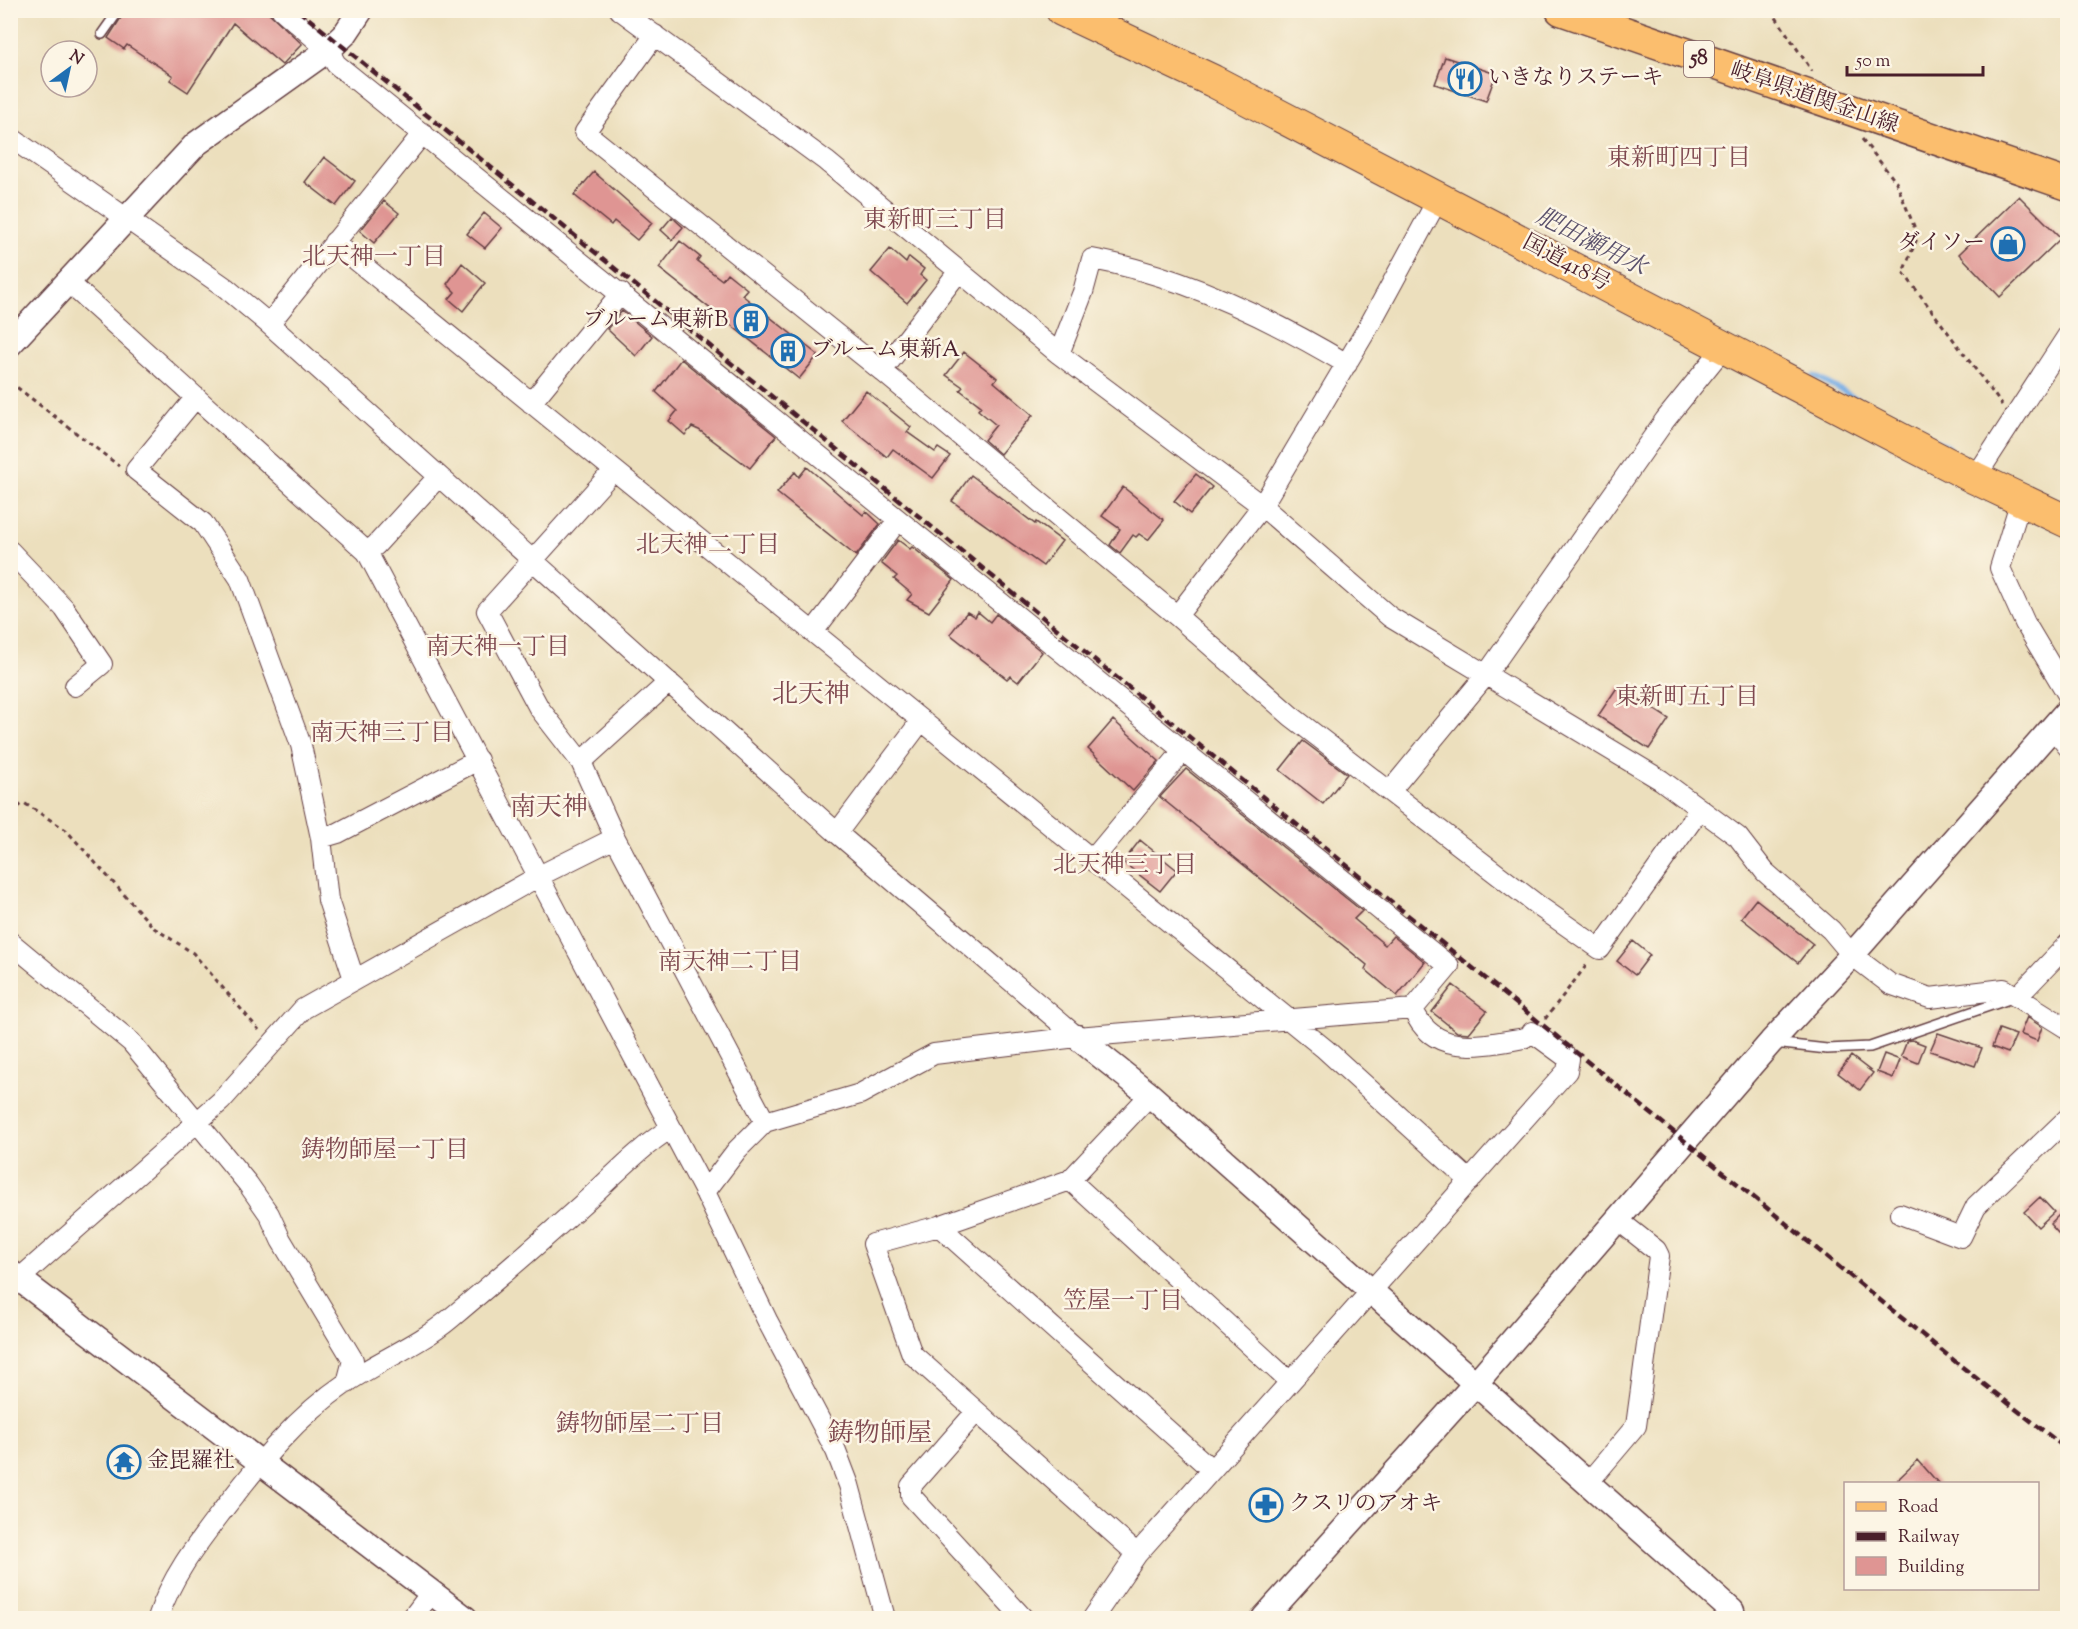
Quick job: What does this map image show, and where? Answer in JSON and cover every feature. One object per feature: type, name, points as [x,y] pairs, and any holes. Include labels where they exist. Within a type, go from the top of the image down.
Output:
[{"type":"highway","name":"国道418号","points":[[1062,10],[1213,81],[1975,478],[2067,522]]},
{"type":"main road","name":"岐阜県道関金山線","points":[[1561,10],[2067,185]]},
{"type":"street","points":[[282,10],[328,50],[336,63],[1449,966],[1413,1009],[1077,1037],[934,1054],[860,1094],[765,1122],[737,1150],[705,1192]]},
{"type":"street","points":[[620,10],[826,161],[1059,354],[1262,506],[1390,617],[1661,780],[1738,837],[1765,872],[1830,930],[1852,955],[1890,984],[1930,998],[2004,989],[2067,1029]]},
{"type":"street","points":[[10,345],[196,144],[328,50],[351,14]]},
{"type":"street","points":[[655,35],[585,132],[882,371],[1177,616],[1291,716],[1391,790],[1540,908],[1600,949],[1700,808]]},
{"type":"street","points":[[269,324],[423,133]]},
{"type":"street","points":[[10,137],[226,288],[269,324],[837,833],[1077,1037],[1150,1095],[1732,1611],[1733,1618]]},
{"type":"street","points":[[1177,616],[1262,506],[1347,364],[1439,197]]},
{"type":"street","points":[[334,242],[613,471],[1094,858],[1325,1049],[1470,1181]]},
{"type":"street","points":[[1059,354],[1083,292],[1092,260],[1166,279],[1219,299],[1316,346],[1347,364]]},
{"type":"street","points":[[882,371],[959,271]]},
{"type":"street","points":[[68,282],[367,552],[705,1192],[768,1322],[836,1451],[849,1485],[885,1618]]},
{"type":"street","points":[[531,403],[621,293]]},
{"type":"street","points":[[1975,478],[2014,422],[2067,335]]},
{"type":"street","points":[[1391,790],[1486,675],[1665,420],[1724,347]]},
{"type":"street","points":[[196,397],[136,470],[203,523],[240,579],[302,745],[321,838],[328,900],[354,979]]},
{"type":"street","points":[[613,471],[535,561],[487,611],[539,708],[581,762],[615,838],[765,1122]]},
{"type":"street","points":[[367,552],[438,477]]},
{"type":"street","points":[[2021,500],[2000,567],[2025,623],[2067,695]]},
{"type":"street","points":[[813,632],[898,520]]},
{"type":"street","points":[[10,551],[64,608],[102,664],[75,686]]},
{"type":"street","points":[[581,762],[669,682]]},
{"type":"street","points":[[2060,719],[2067,747]]},
{"type":"street","points":[[1264,1618],[1474,1384],[1771,1042],[1852,955],[2060,719]]},
{"type":"street","points":[[837,833],[921,720]]},
{"type":"street","points":[[1094,858],[1183,751]]},
{"type":"street","points":[[321,838],[338,833],[478,760]]},
{"type":"street","points":[[465,1618],[15,1275],[135,1178],[194,1122],[221,1101],[303,1009],[539,876],[615,838]]},
{"type":"street","points":[[10,942],[131,1042],[194,1122],[248,1184],[269,1214],[281,1240],[353,1360],[347,1383]]},
{"type":"street","points":[[2018,996],[2067,944]]},
{"type":"street","points":[[1093,1618],[1137,1554],[1567,1071],[1569,1059],[1528,1035],[1472,1047],[1440,1040],[1419,1023],[1413,1009]]},
{"type":"street","points":[[1137,1554],[912,1354],[873,1244],[939,1226],[1070,1180],[1150,1095]]},
{"type":"street","points":[[1900,1214],[1961,1237],[1976,1206],[2067,1118]]},
{"type":"street","points":[[158,1618],[185,1560],[260,1462],[310,1410],[347,1383],[408,1348],[448,1320],[579,1208],[651,1141],[671,1128]]},
{"type":"street","points":[[1070,1180],[1290,1382]]},
{"type":"street","points":[[1587,1484],[1636,1426],[1659,1256],[1656,1250],[1618,1220]]},
{"type":"street","points":[[939,1226],[1212,1470]]},
{"type":"street","points":[[976,1412],[911,1486],[911,1496],[1023,1618]]},
{"type":"street","points":[[412,1618],[431,1593]]},
{"type":"lane","points":[[102,34],[119,10]]},
{"type":"lane","points":[[1771,1042],[1827,1049],[1870,1047],[2018,996]]},
{"type":"path","points":[[1771,10],[1837,107]]},
{"type":"path","points":[[1859,135],[1896,182],[1918,236],[1903,272],[2014,422]]},
{"type":"path","points":[[10,382],[126,472],[136,470]]},
{"type":"path","points":[[10,812],[24,803],[66,830],[154,928],[194,952],[271,1045]]},
{"type":"path","points":[[1528,1035],[1600,949]]},
{"type":"building","points":[[126,10],[266,10],[302,44],[282,65],[233,23],[188,92],[170,80],[173,76],[127,45],[124,49],[108,38]]},
{"type":"building","name":"いきなりステーキ","points":[[1445,57],[1496,74],[1486,101],[1435,84]]},
{"type":"building","points":[[324,157],[355,181],[336,206],[305,182]]},
{"type":"building","points":[[594,172],[652,223],[637,240],[614,221],[611,225],[574,195]]},
{"type":"building","points":[[2019,196],[2061,238],[2000,297],[1959,254]]},
{"type":"building","points":[[384,201],[399,213],[374,243],[360,231]]},
{"type":"building","points":[[484,213],[502,228],[485,248],[467,234]]},
{"type":"building","points":[[672,217],[683,227],[672,240],[661,230]]},
{"type":"building","points":[[680,241],[700,257],[697,261],[722,280],[727,273],[747,289],[742,295],[818,355],[799,379],[659,268]]},
{"type":"building","points":[[890,249],[906,263],[909,257],[924,269],[920,275],[926,280],[907,303],[871,272]]},
{"type":"building","points":[[462,263],[485,283],[463,311],[449,299],[455,292],[447,284]]},
{"type":"building","points":[[622,311],[652,336],[636,356],[607,329]]},
{"type":"building","points":[[964,352],[997,378],[994,382],[1033,415],[1000,454],[984,440],[996,425],[978,410],[981,406],[960,390],[963,387],[946,375]]},
{"type":"building","points":[[681,359],[776,436],[750,468],[699,430],[692,427],[685,435],[669,421],[677,411],[656,392]]},
{"type":"building","points":[[866,391],[911,427],[907,432],[935,452],[938,448],[950,456],[933,478],[893,449],[887,457],[842,421]]},
{"type":"building","points":[[807,467],[863,515],[866,511],[880,524],[856,556],[777,493],[795,472],[799,477]]},
{"type":"building","points":[[1196,474],[1212,487],[1190,514],[1174,501]]},
{"type":"building","points":[[971,475],[1035,524],[1036,522],[1062,541],[1043,566],[952,501]]},
{"type":"building","points":[[1123,487],[1164,520],[1148,540],[1139,534],[1136,537],[1133,535],[1120,553],[1110,545],[1120,529],[1102,516]]},
{"type":"building","points":[[898,540],[910,549],[912,547],[954,580],[929,612],[907,600],[912,594],[894,579],[897,576],[881,563]]},
{"type":"building","points":[[967,612],[975,617],[978,612],[990,622],[996,614],[1042,652],[1018,682],[1010,676],[1007,679],[950,634]]},
{"type":"building","points":[[1618,686],[1669,719],[1649,749],[1598,716]]},
{"type":"building","points":[[1113,720],[1159,761],[1133,791],[1088,749]]},
{"type":"building","points":[[1303,741],[1347,774],[1323,804],[1280,770]]},
{"type":"building","points":[[1186,769],[1362,911],[1354,919],[1385,945],[1393,936],[1425,962],[1397,996],[1365,969],[1367,965],[1160,797]]},
{"type":"building","points":[[1140,840],[1177,870],[1160,891],[1123,862]]},
{"type":"building","points":[[1756,899],[1813,944],[1798,963],[1741,918]]},
{"type":"building","points":[[1633,941],[1650,955],[1635,975],[1617,961]]},
{"type":"building","points":[[1453,985],[1487,1011],[1469,1033],[1457,1032],[1432,1012]]},
{"type":"building","points":[[2027,1017],[2042,1027],[2037,1041],[2020,1034]]},
{"type":"building","points":[[1999,1029],[2016,1035],[2008,1053],[1992,1047]]},
{"type":"building","points":[[1938,1033],[1982,1048],[1975,1066],[1930,1051]]},
{"type":"building","points":[[1912,1040],[1925,1045],[1918,1063],[1901,1056],[1907,1041]]},
{"type":"building","points":[[1884,1054],[1900,1060],[1893,1078],[1877,1072]]},
{"type":"building","points":[[1851,1056],[1873,1073],[1860,1090],[1838,1073]]},
{"type":"building","points":[[2040,1197],[2054,1212],[2038,1227],[2024,1212]]},
{"type":"building","points":[[2067,1207],[2067,1243],[2050,1224]]},
{"type":"building","points":[[1918,1460],[1937,1482],[1895,1482]]},
{"type":"waterway","name":"肥田瀬用水","points":[[1814,376],[1949,447]]},
{"type":"railway","points":[[298,10],[1957,1363],[2068,1450]]},
{"type":"place","name":"いきなりステーキ","points":[[1465,79]]},
{"type":"place","name":"ダイソー","points":[[2008,244]]},
{"type":"place","name":"ブルーム東新B","points":[[751,321]]},
{"type":"place","name":"ブルーム東新A","points":[[788,351]]},
{"type":"place","name":"金毘羅社","points":[[124,1462]]},
{"type":"place","name":"クスリのアオキ","points":[[1266,1505]]},
{"type":"district","name":"東新町四丁目","points":[[1679,159]]},
{"type":"district","name":"東新町三丁目","points":[[935,221]]},
{"type":"district","name":"北天神一丁目","points":[[374,258]]},
{"type":"district","name":"北天神二丁目","points":[[708,546]]},
{"type":"district","name":"南天神一丁目","points":[[498,648]]},
{"type":"district","name":"北天神","points":[[811,695]]},
{"type":"district","name":"東新町五丁目","points":[[1687,698]]},
{"type":"district","name":"南天神三丁目","points":[[382,734]]},
{"type":"district","name":"南天神","points":[[549,808]]},
{"type":"district","name":"北天神三丁目","points":[[1125,866]]},
{"type":"district","name":"南天神二丁目","points":[[730,963]]},
{"type":"district","name":"鋳物師屋一丁目","points":[[385,1151]]},
{"type":"district","name":"笠屋一丁目","points":[[1123,1302]]},
{"type":"district","name":"鋳物師屋二丁目","points":[[640,1425]]},
{"type":"district","name":"鋳物師屋","points":[[880,1434]]}]
